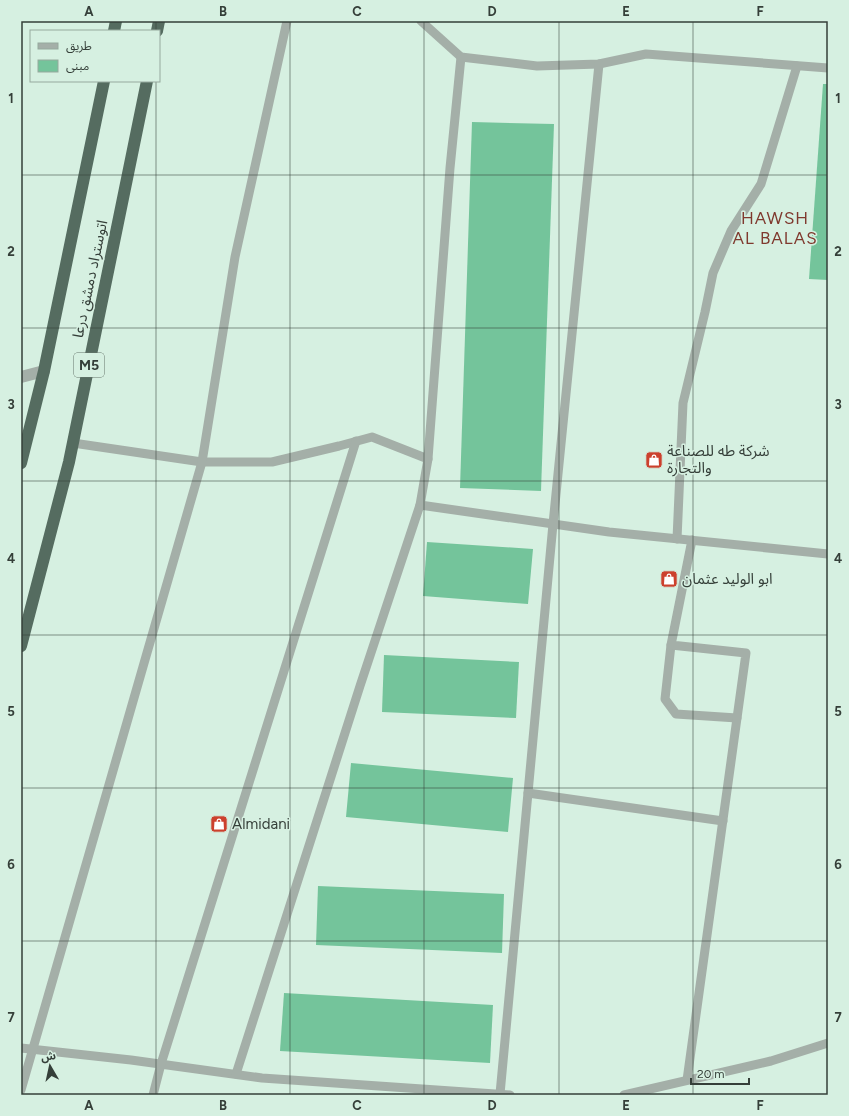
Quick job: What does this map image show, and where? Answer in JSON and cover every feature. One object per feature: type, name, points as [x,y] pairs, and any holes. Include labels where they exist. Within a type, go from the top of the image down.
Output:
[{"type":"highway","name":"اتوستراد دمشق درعا","points":[[21,463],[44,371],[104,82]]},
{"type":"highway","name":"اتوستراد دمشق درعا","points":[[21,646],[72,444],[147,82]]},
{"type":"street","points":[[21,377],[44,371]]},
{"type":"lane","points":[[21,1090],[202,462],[235,257],[287,21]]},
{"type":"lane","points":[[421,21],[461,58],[537,66],[599,64],[646,54],[828,68]]},
{"type":"lane","points":[[236,1074],[360,686],[420,505],[428,459],[450,168],[461,58]]},
{"type":"lane","points":[[500,1094],[553,524],[599,64]]},
{"type":"lane","points":[[677,539],[683,403],[713,274],[731,231],[761,184],[797,66]]},
{"type":"lane","points":[[72,444],[202,462],[272,462],[372,437],[428,459]]},
{"type":"lane","points":[[153,1095],[161,1064],[356,441]]},
{"type":"lane","points":[[420,505],[609,532],[828,554]]},
{"type":"lane","points":[[692,540],[672,645],[665,699],[676,714],[737,718]]},
{"type":"lane","points":[[672,645],[746,653],[688,1080]]},
{"type":"lane","points":[[528,793],[723,821]]},
{"type":"lane","points":[[624,1095],[771,1061],[828,1043]]},
{"type":"lane","points":[[21,1048],[161,1064],[262,1078],[510,1095]]},
{"type":"building","points":[[823,84],[828,84],[828,280],[809,279]]},
{"type":"building","points":[[472,122],[554,124],[541,491],[460,488]]},
{"type":"building","points":[[427,542],[533,549],[528,604],[423,596]]},
{"type":"building","points":[[384,655],[519,662],[516,718],[382,712]]},
{"type":"building","points":[[351,763],[513,778],[508,832],[346,817]]},
{"type":"building","points":[[318,886],[504,894],[502,953],[316,945]]},
{"type":"building","points":[[284,993],[493,1005],[490,1063],[280,1051]]},
{"type":"place","name":"شركة طه للصناعة والتجارة","points":[[654,460]]},
{"type":"place","name":"ابو الوليد عثمان","points":[[669,579]]},
{"type":"place","name":"Almidani","points":[[219,824]]},
{"type":"district","name":"HAWSH AL BALAS","points":[[775,228]]}]
